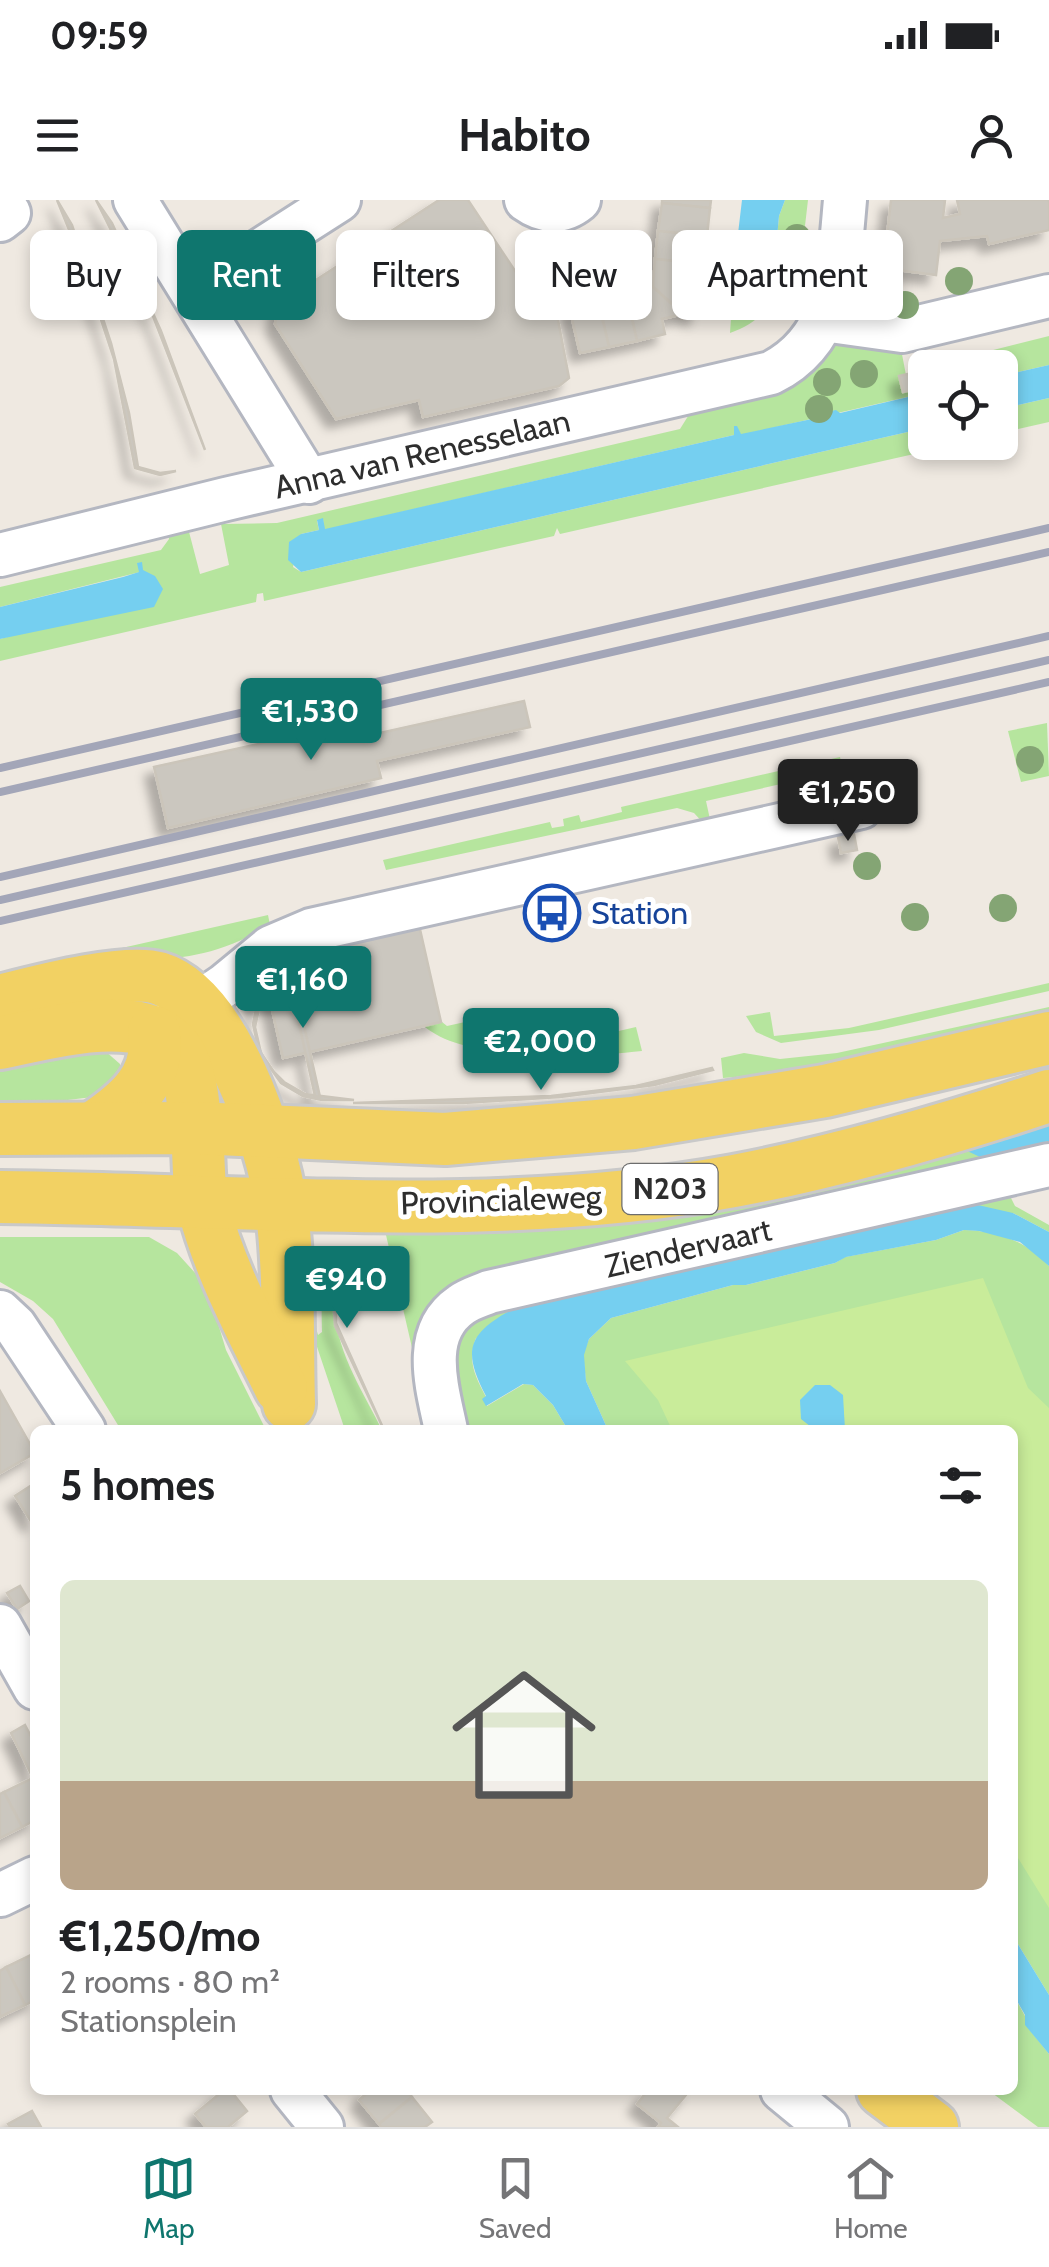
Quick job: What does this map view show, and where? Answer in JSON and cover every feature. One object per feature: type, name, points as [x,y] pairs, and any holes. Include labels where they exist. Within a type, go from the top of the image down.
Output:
[{"type":"main road","points":[[0,1001],[133,976],[155,977],[176,985],[198,1004],[222,1038],[262,1131],[280,1204],[294,1417]]},
{"type":"main road","points":[[0,1043],[110,1025],[132,1026],[170,1041],[182,1057],[196,1128],[202,1203],[232,1289],[294,1417]]},
{"type":"main road","points":[[95,1127],[124,1108],[150,1076],[157,1047],[154,1032]]},
{"type":"main road","name":"Provincialeweg","points":[[0,1129],[196,1128],[445,1139],[632,1123],[825,1090],[1049,1038]]},
{"type":"main road","name":"Provincialeweg","points":[[0,1197],[202,1203],[499,1204],[616,1196],[734,1181],[936,1133],[1049,1096]]},
{"type":"main road","points":[[889,2095],[932,2127]]},
{"type":"street","points":[[135,200],[177,266]]},
{"type":"street","points":[[293,230],[340,200]]},
{"type":"street","points":[[526,200],[541,210],[565,210],[579,200]]},
{"type":"street","name":"Anna van Renesselaan","points":[[842,230],[846,200]]},
{"type":"street","points":[[824,320],[902,332],[1049,296]]},
{"type":"street","points":[[210,320],[308,482]]},
{"type":"street","name":"Anna van Renesselaan","points":[[0,555],[771,373],[804,352],[824,320]]},
{"type":"street","points":[[154,1032],[198,1004],[271,946],[312,930],[861,807]]},
{"type":"street","name":"Ziendervaart","points":[[445,1425],[434,1346],[459,1306],[490,1292],[1049,1165]]},
{"type":"street","points":[[0,1312],[15,1326],[81,1425]]},
{"type":"street","points":[[0,1626],[30,1679]]},
{"type":"street","points":[[0,1895],[30,1880]]},
{"type":"street","points":[[296,2095],[322,2127]]},
{"type":"street","points":[[788,2095],[828,2127]]},
{"type":"green space","points":[[785,200],[808,200],[805,230],[778,230]]},
{"type":"green space","points":[[731,320],[755,320],[744,327],[730,333]]},
{"type":"green space","points":[[1049,336],[1049,365],[1018,372],[1018,350],[993,350]]},
{"type":"green space","points":[[861,338],[900,344],[906,375],[904,392],[908,391],[908,397],[741,435],[734,426],[734,435],[324,530],[323,519],[317,521],[319,530],[301,534],[293,567],[301,572],[908,432],[908,455],[560,534],[557,528],[554,536],[264,601],[263,593],[257,594],[256,602],[0,661],[0,639],[18,634],[140,572],[0,607],[0,587],[161,550],[168,534],[188,528],[200,574],[229,565],[221,524],[277,523],[680,429],[690,413],[772,395],[814,372],[835,345]]},
{"type":"green space","points":[[1049,398],[1049,422],[1018,429],[1018,405]]},
{"type":"green space","points":[[1047,723],[1049,776],[1021,782],[1008,731]]},
{"type":"green space","points":[[840,757],[843,770],[706,801],[711,824],[706,826],[694,813],[677,808],[386,870],[383,860],[550,822],[552,828],[564,826],[563,819],[579,815],[581,822],[622,812],[621,807]]},
{"type":"green space","points":[[268,915],[270,925],[209,952],[171,958],[105,959],[104,952]]},
{"type":"green space","points":[[1049,983],[1049,991],[879,1030],[781,1043],[756,1032],[746,1016],[770,1012],[774,1036],[849,1028]]},
{"type":"green space","points":[[1049,1007],[1049,1022],[836,1069],[723,1078],[721,1058],[744,1053],[780,1059],[837,1053]]},
{"type":"green space","points":[[535,1019],[538,1035],[551,1033],[554,1046],[636,1027],[642,1051],[591,1055],[497,1052],[443,1038],[424,1026],[465,1022],[468,1034]]},
{"type":"green space","points":[[104,1050],[120,1064],[120,1075],[93,1097],[0,1108],[0,1061]]},
{"type":"green space","points":[[1049,1141],[1049,1153],[468,1285],[430,1425],[386,1235],[591,1221],[960,1142],[981,1157]]},
{"type":"green space","points":[[1007,1190],[1015,1206],[1049,1225],[1049,1232],[1013,1213],[476,1338],[472,1361],[487,1406],[524,1384],[533,1385],[553,1405],[565,1425],[459,1425],[453,1397],[454,1354],[479,1313]]},
{"type":"green space","points":[[964,1230],[988,1233],[1011,1239],[1049,1266],[1049,1995],[1018,1944],[1018,1425],[606,1425],[586,1381],[583,1354],[589,1339],[611,1318],[835,1263],[845,1257],[936,1240]]},
{"type":"green space","points":[[0,1237],[149,1237],[177,1253],[197,1275],[214,1310],[226,1350],[264,1425],[118,1425],[53,1319],[33,1301],[0,1282]]},
{"type":"green space","points":[[350,1257],[358,1264],[343,1282],[337,1302],[337,1324],[351,1368],[380,1425],[343,1425],[312,1332],[315,1324],[318,1335],[322,1332],[324,1290]]},
{"type":"green space","points":[[983,1278],[1028,1388],[1049,1408],[1049,1908],[1018,1858],[1018,1425],[670,1425],[658,1400],[625,1361]]},
{"type":"green space","points":[[1018,2003],[1026,2025],[1049,2054],[1049,2127],[1038,2127],[995,2095],[1018,2095]]},
{"type":"water","points":[[742,200],[785,200],[778,230],[738,230]]},
{"type":"water","points":[[1049,365],[1049,398],[1018,405],[1018,372]]},
{"type":"water","points":[[908,397],[908,432],[301,572],[288,560],[289,542],[319,530],[317,520],[323,518],[325,529],[734,435],[734,426],[741,434],[826,416],[836,410],[840,413]]},
{"type":"water","points":[[142,562],[143,570],[155,576],[163,589],[154,607],[0,639],[0,607],[139,572],[137,563]]},
{"type":"water","points":[[1049,1120],[1049,1141],[980,1157],[963,1149]]},
{"type":"water","points":[[969,1203],[1013,1213],[1049,1232],[1049,1266],[1020,1242],[964,1230],[611,1318],[589,1339],[584,1355],[586,1381],[606,1425],[565,1425],[553,1405],[533,1385],[523,1384],[486,1406],[482,1399],[486,1396],[473,1365],[474,1342],[489,1324],[518,1306]]},
{"type":"water","points":[[815,1385],[830,1385],[843,1395],[845,1425],[809,1425],[801,1419],[800,1400]]},
{"type":"water","points":[[1018,1944],[1049,1995],[1049,2054],[1025,2025],[1025,2015],[1018,2003]]},
{"type":"building","points":[[57,200],[72,225],[74,230],[69,230]]},
{"type":"building","points":[[96,200],[115,230],[111,230]]},
{"type":"building","points":[[439,200],[468,200],[488,230],[393,230]]},
{"type":"building","points":[[662,200],[711,200],[710,208]]},
{"type":"building","points":[[891,200],[945,200],[943,218],[960,214],[957,200],[1049,200],[1049,230],[989,244],[987,236],[940,241],[936,275],[903,271],[903,230],[888,230]]},
{"type":"building","points":[[662,203],[710,208],[708,230],[658,231]]},
{"type":"building","points":[[658,231],[672,232],[672,261],[655,259]]},
{"type":"building","points":[[495,241],[515,271],[515,320],[558,320],[569,378],[559,386],[423,417],[419,400],[336,419],[275,324],[276,320],[316,320],[316,280],[336,267],[336,320],[495,320]]},
{"type":"building","points":[[655,259],[672,261],[672,304],[653,287]]},
{"type":"building","points":[[652,287],[672,304],[672,317],[662,319],[665,334],[637,341],[632,320],[652,320]]},
{"type":"building","points":[[101,320],[111,343],[129,413],[138,467],[160,473],[176,471],[160,475],[135,468],[114,359]]},
{"type":"building","points":[[154,320],[161,331],[205,450]]},
{"type":"building","points":[[572,320],[603,320],[609,347],[580,353]]},
{"type":"building","points":[[603,320],[632,320],[637,341],[609,347]]},
{"type":"building","points":[[908,374],[908,391],[903,392],[899,376]]},
{"type":"building","points":[[524,701],[530,727],[377,761],[381,778],[168,828],[154,767],[367,720],[371,735]]},
{"type":"building","points":[[854,834],[857,850],[841,853],[838,837]]},
{"type":"building","points":[[419,925],[441,1022],[283,1058],[261,960]]},
{"type":"building","points":[[368,937],[292,961],[263,991],[255,1027],[261,1053],[274,1072],[305,1094],[354,1100],[303,1096],[281,1083],[259,1052],[253,1024],[259,994],[285,963],[304,952]]},
{"type":"building","points":[[290,963],[320,1097],[315,1096],[286,965]]},
{"type":"building","points":[[712,1068],[654,1085],[560,1097],[463,1103],[353,1103],[551,1096],[636,1086]]},
{"type":"building","points":[[358,1264],[341,1287],[336,1323],[382,1425],[335,1326],[334,1312],[341,1283]]},
{"type":"building","points":[[0,1391],[30,1444],[30,1456],[0,1473]]},
{"type":"building","points":[[30,1486],[30,1520],[15,1496]]},
{"type":"building","points":[[20,1586],[29,1601],[17,1609],[7,1593]]},
{"type":"building","points":[[25,1725],[30,1734],[30,1772],[11,1733]]},
{"type":"building","points":[[30,1779],[30,1823],[22,1827],[4,1792]]},
{"type":"building","points":[[4,1792],[22,1827],[0,1838],[0,1794]]},
{"type":"building","points":[[30,1955],[30,2002],[25,2005],[6,1967]]},
{"type":"building","points":[[6,1967],[25,2005],[0,2017],[0,1971]]},
{"type":"building","points":[[218,2095],[234,2095],[247,2111],[228,2127],[206,2127],[195,2114]]},
{"type":"building","points":[[365,2095],[412,2097],[379,2124],[359,2100]]},
{"type":"building","points":[[644,2095],[686,2095],[667,2118],[678,2127],[658,2127],[661,2123],[637,2104]]},
{"type":"building","points":[[412,2097],[432,2122],[425,2127],[381,2127],[379,2124]]},
{"type":"building","points":[[32,2111],[41,2127],[8,2124]]},
{"type":"railway","points":[[0,768],[1049,528]]},
{"type":"railway","points":[[0,792],[1049,552]]},
{"type":"railway","points":[[0,877],[1049,636]]},
{"type":"railway","points":[[0,900],[1049,660]]},
{"type":"railway","points":[[0,921],[1049,682]]},
{"type":"place","name":"Station","points":[[552,913]]}]
